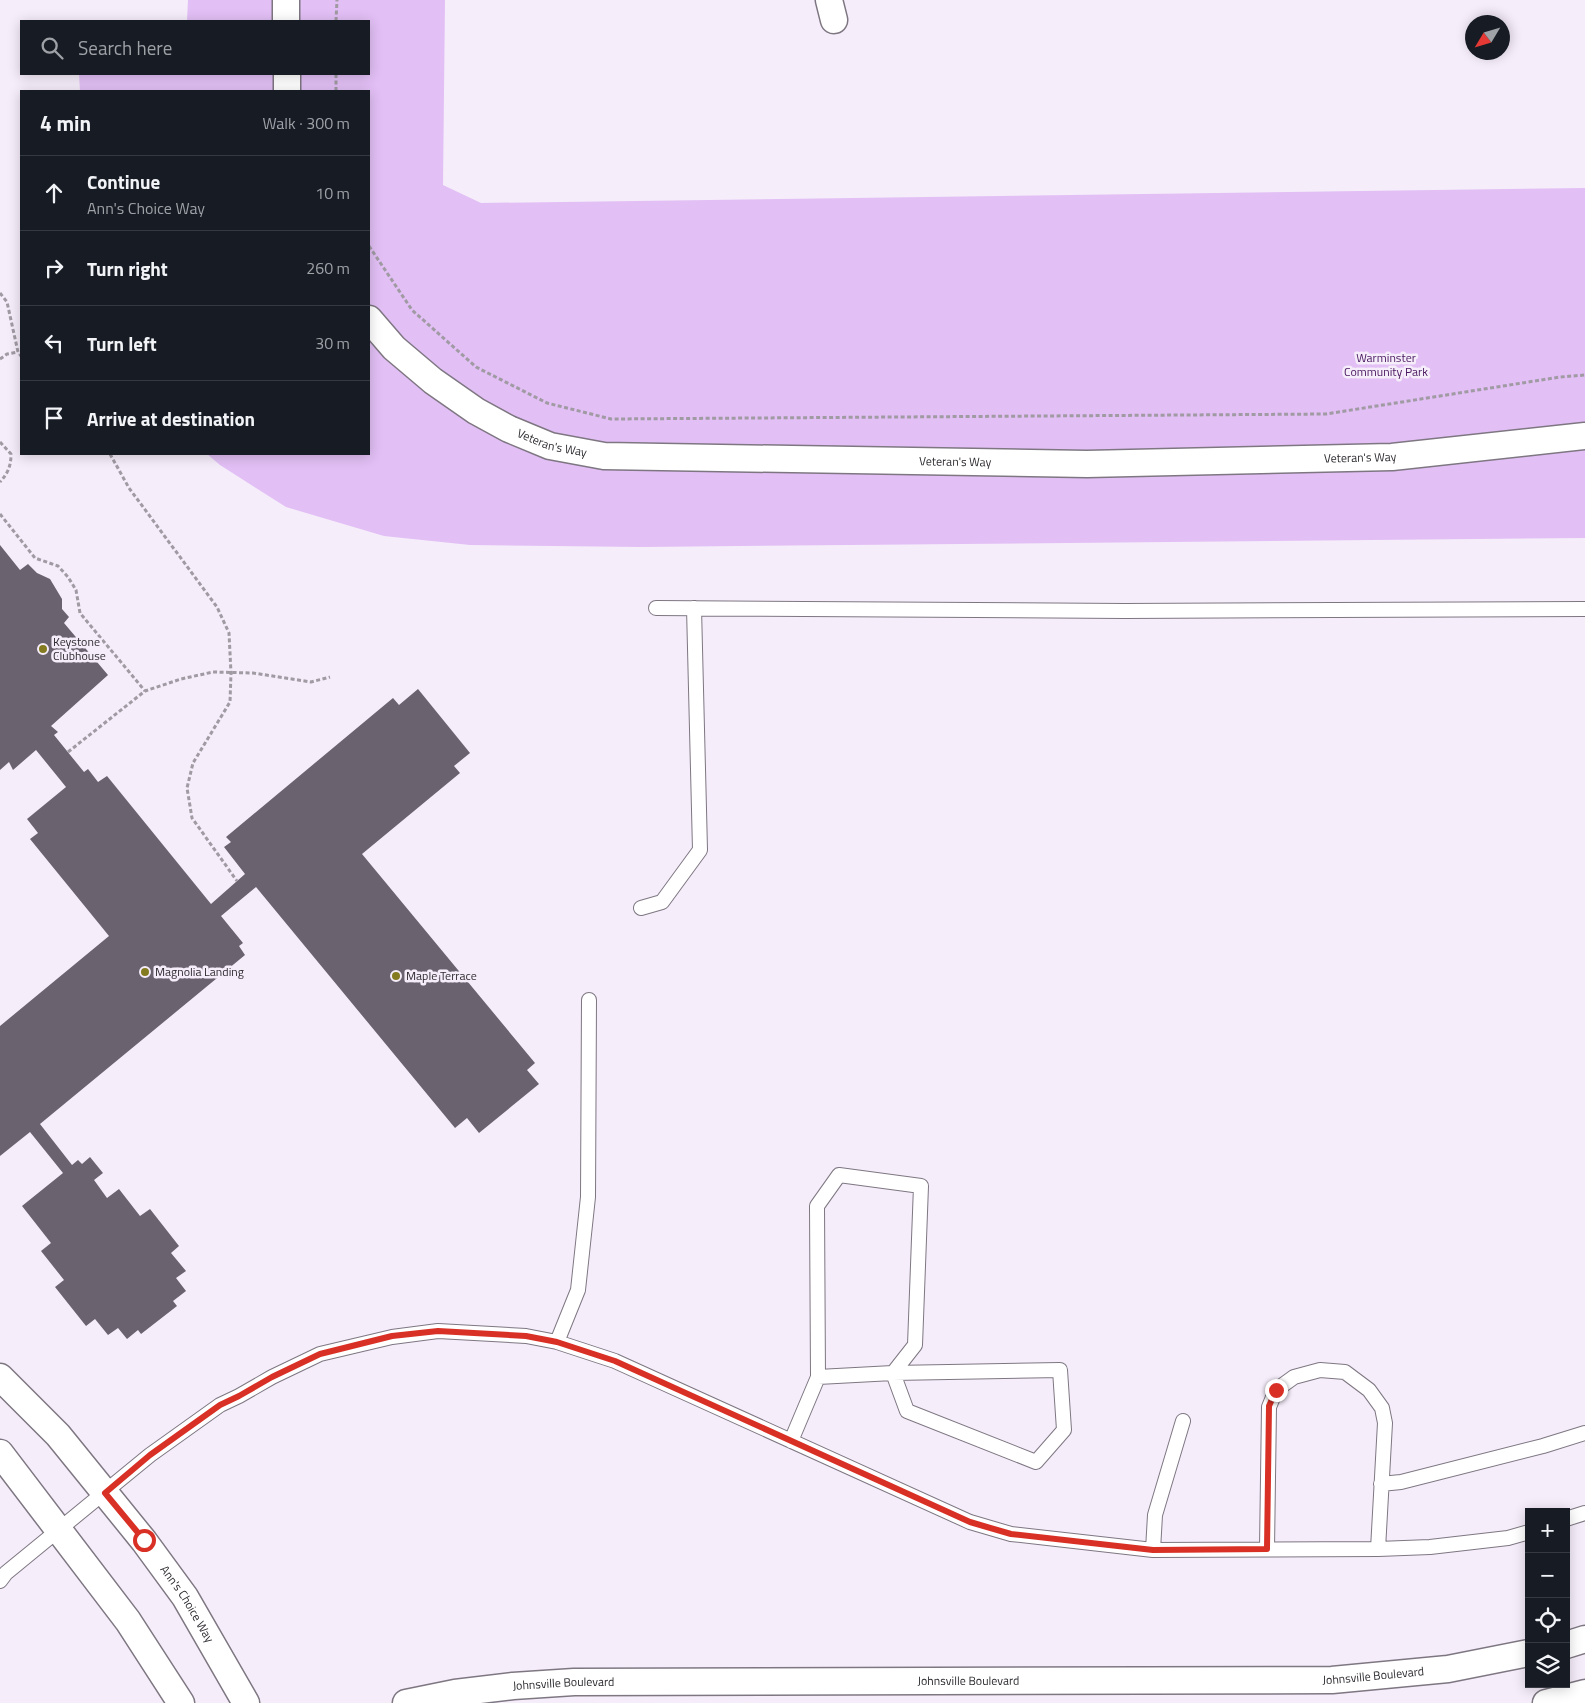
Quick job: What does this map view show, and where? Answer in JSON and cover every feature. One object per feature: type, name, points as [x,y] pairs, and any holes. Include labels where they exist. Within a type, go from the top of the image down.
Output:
[{"type":"street","points":[[286,0],[286,20]]},
{"type":"street","points":[[287,75],[287,90]]},
{"type":"street","name":"Veteran's Way","points":[[370,320],[394,348],[433,381],[476,411],[509,429],[550,446],[604,456],[1107,464],[1392,457],[1585,436]]},
{"type":"street","name":"Ann's Choice Way","points":[[0,1376],[58,1435],[144,1540],[184,1597],[246,1703]]},
{"type":"street","points":[[0,1453],[128,1621],[181,1703]]},
{"type":"street","points":[[1570,1644],[1585,1640]]},
{"type":"street","name":"Johnsville Boulevard","points":[[406,1703],[455,1693],[513,1686],[574,1682],[1332,1680],[1448,1669],[1525,1654]]},
{"type":"street","points":[[1546,1703],[1585,1693]]},
{"type":"lane","points":[[656,608],[1115,611],[1585,609]]},
{"type":"lane","points":[[641,908],[662,902],[700,850],[694,608]]},
{"type":"lane","points":[[557,1342],[578,1290],[588,1197],[589,1000]]},
{"type":"lane","points":[[791,1441],[818,1377],[817,1206],[839,1175],[921,1186],[915,1345],[893,1373]]},
{"type":"lane","points":[[0,1581],[6,1573],[150,1455],[220,1405],[320,1354],[392,1336],[438,1331],[526,1336],[557,1342],[615,1361],[978,1525],[1011,1534],[1153,1550],[1378,1549],[1508,1538],[1525,1533]]},
{"type":"lane","points":[[818,1377],[893,1373],[1060,1370],[1064,1430],[1036,1462],[907,1411],[893,1373]]},
{"type":"lane","points":[[1267,1549],[1269,1406],[1276,1390],[1294,1377],[1320,1370],[1345,1372],[1369,1390],[1382,1408],[1385,1423],[1378,1549]]},
{"type":"lane","points":[[1153,1550],[1155,1515],[1183,1421]]},
{"type":"lane","points":[[1381,1484],[1401,1482],[1585,1434]]},
{"type":"lane","points":[[1570,1518],[1585,1513]]},
{"type":"path","points":[[336,20],[337,0]]},
{"type":"path","points":[[336,75],[336,90]]},
{"type":"path","points":[[370,247],[412,310],[476,367],[547,403],[611,419],[1326,414],[1560,377],[1585,375]]},
{"type":"path","points":[[0,293],[7,302],[20,355]]},
{"type":"path","points":[[0,359],[7,354],[18,352]]},
{"type":"path","points":[[0,442],[11,454],[11,464],[6,476],[0,482]]},
{"type":"path","points":[[111,455],[128,488],[217,607],[229,633],[230,702],[193,763],[187,788],[192,818],[237,881]]},
{"type":"path","points":[[0,514],[35,558],[58,566],[68,577],[76,590],[80,613],[145,691]]},
{"type":"path","points":[[68,752],[145,691],[181,680],[213,672],[253,673],[311,682],[330,677]]},
{"type":"green space","name":"Warminster Community Park","points":[[188,0],[445,0],[443,185],[481,203],[1585,188],[1585,538],[642,547],[470,545],[384,536],[286,507],[220,465],[208,455],[370,455],[370,90],[80,90],[79,75],[370,75],[370,20],[187,20]]},
{"type":"building","points":[[0,545],[20,570],[28,564],[37,573],[50,579],[62,599],[62,609],[69,617],[64,623],[108,675],[51,726],[58,732],[54,735],[84,772],[88,769],[98,782],[107,776],[211,904],[245,874],[224,847],[231,842],[226,837],[393,698],[399,705],[418,689],[470,753],[454,766],[460,773],[362,854],[535,1063],[527,1070],[539,1084],[479,1133],[467,1118],[455,1128],[256,887],[221,916],[243,943],[239,946],[245,955],[40,1124],[72,1165],[78,1160],[82,1164],[90,1157],[103,1173],[94,1180],[107,1198],[119,1189],[140,1216],[150,1209],[179,1246],[171,1253],[186,1271],[176,1278],[186,1291],[173,1301],[177,1306],[141,1334],[138,1330],[127,1339],[118,1328],[108,1335],[95,1319],[86,1326],[55,1287],[64,1280],[41,1251],[51,1243],[22,1206],[63,1173],[30,1132],[0,1156],[0,1026],[109,936],[30,839],[38,833],[27,819],[66,787],[36,750],[13,770],[9,762],[0,770]]},
{"type":"place","name":"Keystone Clubhouse","points":[[43,649]]},
{"type":"place","name":"Magnolia Landing","points":[[145,972]]},
{"type":"place","name":"Maple Terrace","points":[[396,976]]},
{"type":"route","points":[[144,1540],[105,1493],[150,1455],[220,1405],[272,1377],[320,1354],[392,1336],[438,1331],[507,1334],[557,1342],[615,1361],[970,1522],[1011,1534],[1153,1550],[1267,1549],[1269,1406],[1276,1390]]}]
